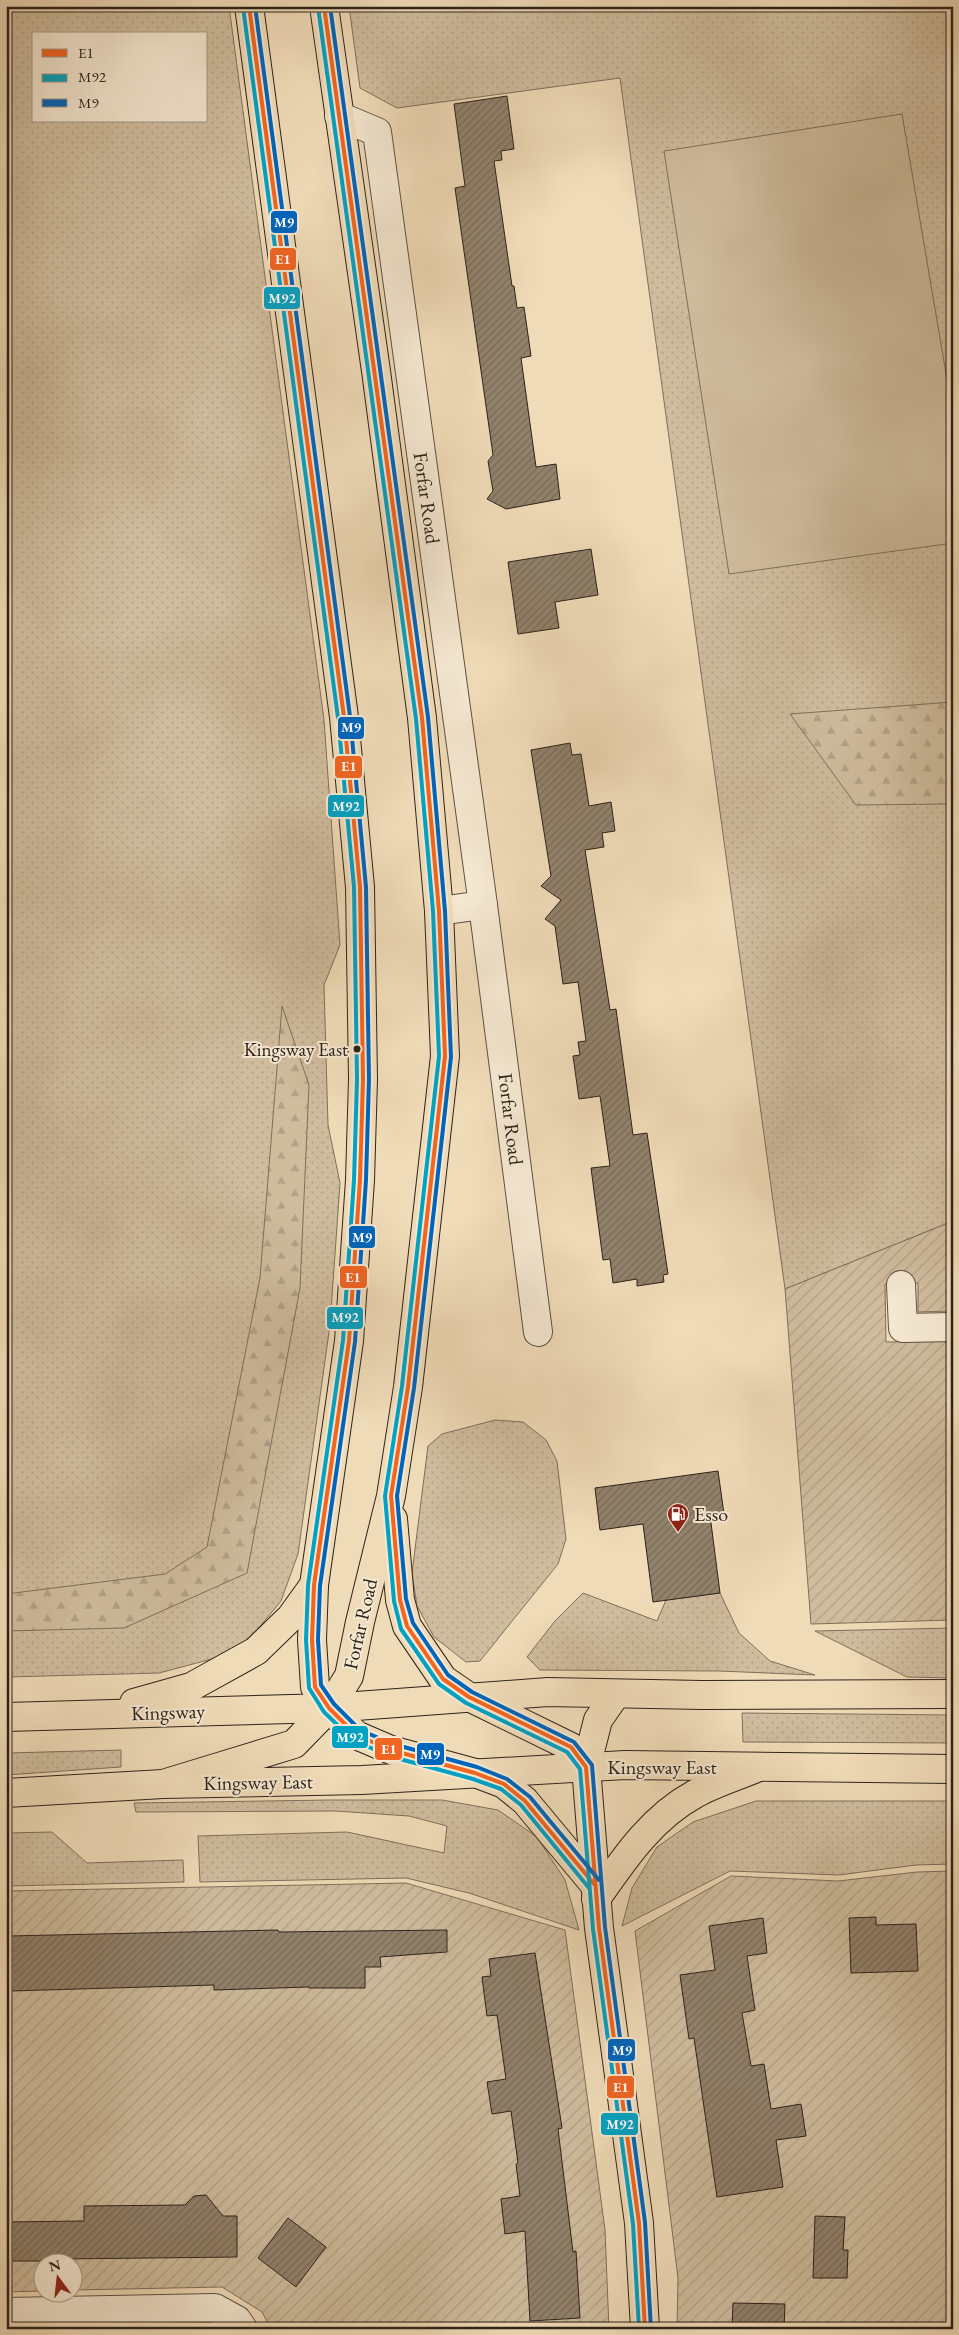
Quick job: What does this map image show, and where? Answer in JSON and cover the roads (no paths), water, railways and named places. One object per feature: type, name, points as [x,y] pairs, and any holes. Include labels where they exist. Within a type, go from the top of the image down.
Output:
[{"type":"main road","name":"Forfar Road","points":[[249,6],[344,717],[360,887],[363,1079],[360,1180],[349,1341],[314,1585],[312,1640],[315,1687],[329,1708],[356,1735],[391,1750],[475,1773]]},
{"type":"main road","name":"Forfar Road","points":[[163,1784],[294,1744],[329,1708],[350,1676],[360,1622],[391,1496],[408,1387],[445,1056],[439,911],[422,718],[378,381],[324,6]]},
{"type":"main road","points":[[391,1496],[400,1600],[407,1626],[443,1679],[469,1697],[572,1747],[586,1768]]},
{"type":"main road","points":[[94,1714],[191,1687],[256,1651],[291,1618],[314,1585]]},
{"type":"main road","points":[[329,1708],[548,1692],[616,1694],[953,1694]]},
{"type":"main road","points":[[616,1694],[598,1720],[586,1768],[595,1892],[639,2223],[645,2329]]},
{"type":"main road","name":"Kingsway","points":[[6,1716],[329,1708]]},
{"type":"main road","name":"Kingsway East","points":[[163,1784],[362,1780],[625,1765],[953,1768]]},
{"type":"main road","points":[[595,1892],[657,1820],[695,1794],[759,1767]]},
{"type":"main road","points":[[475,1773],[504,1784],[525,1801],[595,1892]]},
{"type":"main road","points":[[6,1793],[163,1784]]},
{"type":"street","name":"Forfar Road","points":[[339,116],[377,132],[483,905],[538,1332]]},
{"type":"street","points":[[439,911],[483,905]]},
{"type":"street","points":[[901,1285],[903,1328],[953,1327]]},
{"type":"street","points":[[6,2312],[215,2308],[237,2320],[243,2329]]},
{"type":"place","name":"Kingsway East","points":[[357,1049]]},
{"type":"place","name":"Esso","points":[[678,1533]]}]
